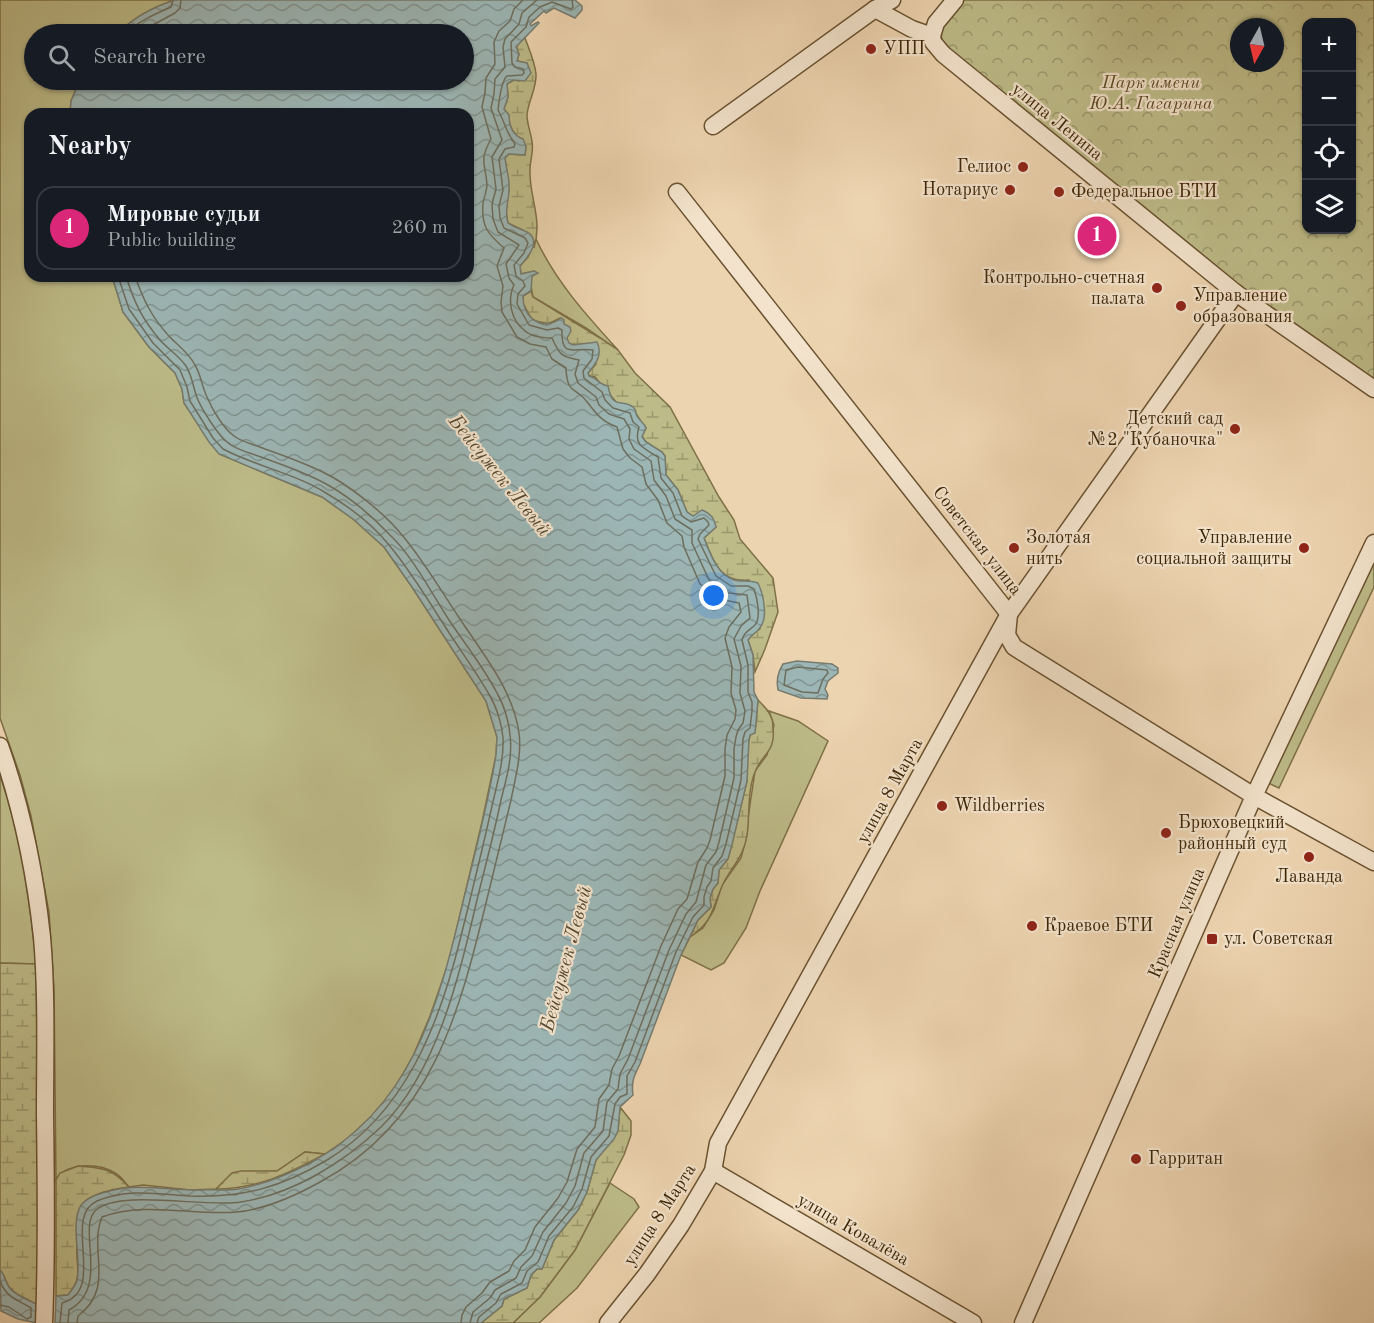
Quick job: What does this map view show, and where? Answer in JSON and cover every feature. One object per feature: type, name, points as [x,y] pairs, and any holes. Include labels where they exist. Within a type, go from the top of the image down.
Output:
[{"type":"street","points":[[713,126],[875,9],[892,0]]},
{"type":"street","points":[[875,9],[912,29],[932,36],[936,23],[953,0]]},
{"type":"street","name":"улица Ленина","points":[[932,36],[933,42],[943,54],[1236,293],[1374,389]]},
{"type":"street","name":"Советская улица","points":[[677,192],[1010,614],[1007,635],[1014,647],[1254,796],[1374,862]]},
{"type":"street","name":"улица 8 Марта","points":[[608,1323],[666,1247],[713,1172],[718,1143],[1010,614],[1236,293]]},
{"type":"street","name":"Красная улица","points":[[1023,1323],[1254,796],[1374,543]]},
{"type":"street","points":[[0,746],[20,812],[37,897],[42,938],[46,1277],[44,1323]]},
{"type":"street","name":"улица Ковалёва","points":[[713,1172],[973,1323]]},
{"type":"green space","points":[[0,0],[175,0],[159,6],[129,24],[24,24],[24,90],[76,90],[70,108],[24,108],[24,282],[114,282],[123,312],[149,347],[175,373],[182,389],[184,403],[219,454],[322,497],[353,519],[384,547],[486,701],[497,737],[496,755],[482,822],[449,961],[430,1016],[413,1056],[395,1088],[373,1115],[347,1139],[325,1154],[305,1152],[277,1171],[263,1172],[224,1184],[216,1189],[190,1190],[143,1185],[129,1187],[115,1173],[92,1166],[67,1170],[56,1180],[54,989],[49,912],[31,816],[20,775],[0,718]]},
{"type":"green space","name":"Парк имени Ю.А. Гагарина","points":[[962,0],[1374,0],[1374,383],[1239,288],[947,50],[941,29]]},
{"type":"green space","points":[[525,38],[536,74],[527,115],[532,145],[530,180],[537,227],[534,248],[534,241],[523,230],[508,223],[505,206],[509,191],[505,158],[509,154],[525,155],[526,146],[514,132],[509,115],[504,109],[508,97],[507,84],[514,80],[519,81],[527,63],[517,61],[519,54],[517,44]]},
{"type":"green space","points":[[536,239],[563,284],[618,350],[533,297],[530,281],[537,273],[534,271],[521,274],[520,266],[528,257]]},
{"type":"green space","points":[[531,291],[533,297],[618,350],[635,373],[670,407],[734,520],[740,539],[773,578],[778,612],[755,672],[748,640],[760,629],[749,580],[731,578],[719,569],[704,538],[716,527],[698,514],[693,516],[687,512],[678,490],[666,475],[665,456],[646,442],[642,436],[646,428],[635,411],[629,406],[617,403],[595,377],[589,376],[588,373],[596,364],[568,343],[560,318],[548,324],[532,320],[523,303],[523,296]]},
{"type":"green space","points":[[1374,554],[1374,587],[1279,788],[1266,782]]},
{"type":"green space","points":[[758,700],[770,715],[773,723],[773,736],[770,748],[752,780],[745,843],[723,884],[708,920],[690,937],[698,920],[711,907],[710,898],[718,883],[719,870],[728,859],[747,781],[747,750],[750,735],[755,732]]},
{"type":"green space","points":[[769,711],[798,721],[828,741],[760,891],[746,928],[724,963],[711,970],[681,955],[690,937],[703,928],[714,910],[722,885],[741,858],[747,835],[755,771],[767,755],[774,725]]},
{"type":"green space","points":[[0,775],[14,821],[24,868],[36,964],[0,963]]},
{"type":"green space","points":[[0,963],[36,964],[38,1305],[11,1290],[0,1270]]},
{"type":"green space","points":[[620,1107],[631,1121],[631,1135],[624,1155],[575,1250],[540,1297],[513,1323],[481,1323],[502,1306],[504,1299],[527,1288],[531,1275],[537,1269],[542,1269],[554,1240],[578,1210],[587,1192],[596,1160],[618,1131]]},
{"type":"green space","points":[[305,1152],[325,1154],[273,1179],[245,1186],[216,1189],[232,1173],[277,1171]]},
{"type":"green space","points":[[78,1166],[106,1170],[129,1187],[98,1194],[82,1205],[77,1225],[78,1276],[68,1295],[56,1296],[56,1180],[60,1173]]},
{"type":"green space","points":[[610,1183],[634,1199],[639,1207],[577,1288],[539,1323],[513,1323],[540,1297],[575,1250]]},
{"type":"water","name":"Бейсужек Левый","points":[[175,0],[575,0],[582,6],[582,10],[575,18],[554,8],[546,13],[544,11],[530,24],[531,26],[539,23],[516,47],[519,54],[517,61],[527,63],[531,73],[525,81],[513,80],[507,84],[508,97],[504,109],[509,115],[512,130],[523,139],[526,146],[525,155],[509,154],[505,158],[509,185],[507,218],[508,223],[527,232],[533,240],[532,249],[520,266],[521,274],[534,271],[538,273],[532,276],[531,291],[523,296],[524,304],[530,316],[541,323],[547,324],[561,318],[564,320],[564,324],[570,327],[571,331],[567,338],[569,343],[573,345],[597,342],[599,355],[588,373],[589,376],[608,386],[612,399],[635,409],[639,420],[646,428],[642,437],[665,456],[666,475],[678,490],[687,512],[693,516],[702,510],[713,519],[716,527],[704,538],[719,568],[734,580],[758,583],[763,598],[763,622],[748,640],[753,655],[754,692],[758,700],[755,733],[750,735],[749,740],[747,781],[728,859],[719,870],[718,883],[710,898],[711,907],[698,920],[681,955],[635,1076],[632,1086],[633,1095],[620,1107],[618,1131],[596,1160],[587,1192],[578,1210],[554,1240],[542,1269],[537,1269],[531,1275],[527,1288],[504,1299],[502,1306],[481,1323],[55,1323],[56,1296],[68,1295],[77,1280],[76,1220],[78,1211],[86,1200],[102,1193],[127,1188],[233,1190],[275,1179],[310,1163],[345,1140],[373,1114],[397,1084],[415,1051],[443,979],[481,829],[496,755],[497,737],[486,701],[384,547],[353,519],[322,497],[219,454],[184,403],[182,389],[175,373],[149,347],[123,312],[114,282],[474,282],[474,108],[70,108],[76,90],[474,90],[474,24],[129,24],[159,6]]},
{"type":"water","points":[[797,661],[832,664],[838,668],[838,673],[828,681],[825,689],[827,699],[801,698],[778,690],[778,677],[783,664]]},
{"type":"water","points":[[0,1270],[11,1290],[38,1305],[37,1323],[18,1319],[1,1311]]},
{"type":"place","name":"УПП","points":[[871,49]]},
{"type":"place","name":"Гелиос","points":[[1023,167]]},
{"type":"place","name":"Нотариус","points":[[1010,190]]},
{"type":"place","name":"Федеральное БТИ","points":[[1059,192]]},
{"type":"place","name":"Мировые судьи","points":[[1097,236]]},
{"type":"place","name":"Контрольно-счетная палата","points":[[1157,288]]},
{"type":"place","name":"Управление образования","points":[[1181,306]]},
{"type":"place","name":"Детский сад №2 \"Кубаночка\"","points":[[1235,429]]},
{"type":"place","name":"Золотая нить","points":[[1014,548]]},
{"type":"place","name":"Управление социальной защиты","points":[[1304,548]]},
{"type":"place","name":"Wildberries","points":[[942,806]]},
{"type":"place","name":"Брюховецкий районный суд","points":[[1166,833]]},
{"type":"place","name":"Лаванда","points":[[1309,857]]},
{"type":"place","name":"Краевое БТИ","points":[[1032,926]]},
{"type":"place","name":"ул. Советская","points":[[1212,939]]},
{"type":"place","name":"Гарритан","points":[[1136,1159]]}]
